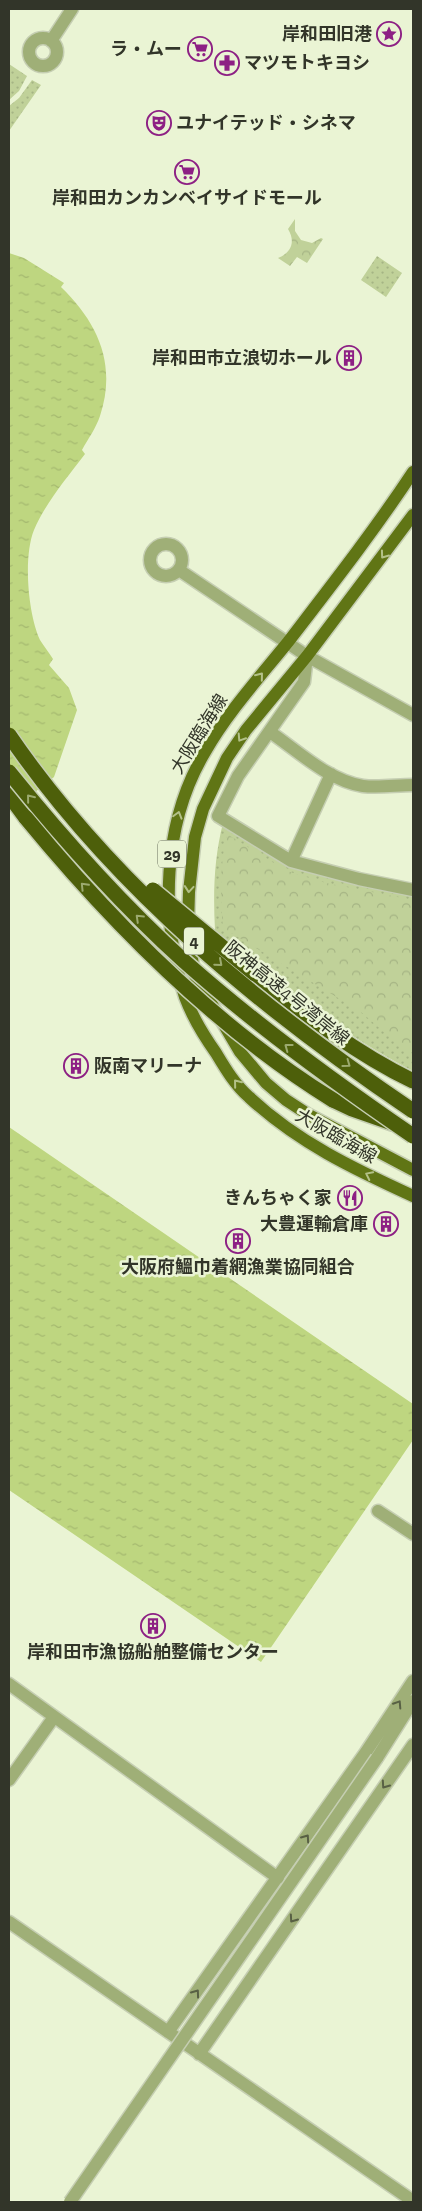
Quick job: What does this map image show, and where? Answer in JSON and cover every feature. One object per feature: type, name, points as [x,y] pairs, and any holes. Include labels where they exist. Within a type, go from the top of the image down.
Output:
[{"type":"highway","name":"阪神高速4号湾岸線","points":[[9,735],[50,788],[107,855],[185,934],[246,987],[296,1026],[413,1111]]},
{"type":"highway","name":"4","points":[[9,772],[87,864],[130,910],[184,961],[281,1041],[413,1136]]},
{"type":"highway","name":"4","points":[[50,788],[151,888],[263,980],[348,1045],[413,1081]]},
{"type":"highway","name":"4","points":[[9,795],[72,874],[157,961],[241,1034],[297,1077],[333,1100],[376,1118],[413,1128]]},
{"type":"main road","name":"大阪臨海線","points":[[413,472],[359,551],[230,715],[205,752],[186,788],[175,828],[170,873],[170,927],[186,998],[204,1034],[227,1072],[247,1096],[282,1125],[315,1148],[413,1196]]},
{"type":"main road","name":"大阪臨海線","points":[[413,515],[307,656],[246,730],[227,758],[203,809],[195,837],[189,892],[188,926],[194,974],[240,1052],[266,1083],[286,1100],[309,1115],[413,1170]]},
{"type":"street","points":[[51,41],[72,9]]},
{"type":"street","points":[[179,570],[307,656],[413,715]]},
{"type":"street","points":[[307,656],[304,682],[238,776],[218,816],[291,861],[359,879],[413,890]]},
{"type":"street","points":[[270,732],[331,774],[363,786],[413,785]]},
{"type":"street","points":[[293,857],[331,774]]},
{"type":"street","points":[[378,1511],[413,1534]]},
{"type":"street","points":[[168,2032],[278,1878],[413,1680]]},
{"type":"street","points":[[9,1684],[278,1878]]},
{"type":"street","points":[[70,2202],[377,1758],[413,1701]]},
{"type":"street","points":[[9,1780],[54,1716]]},
{"type":"street","points":[[377,1758],[413,1718]]},
{"type":"street","points":[[199,2054],[413,1745]]},
{"type":"street","points":[[9,1922],[413,2201]]},
{"type":"green space","points":[[9,64],[27,76],[19,91],[9,100]]},
{"type":"green space","points":[[32,80],[41,85],[9,131],[9,106],[19,98]]},
{"type":"green space","points":[[295,219],[295,231],[301,240],[312,243],[321,238],[323,239],[307,263],[297,257],[290,266],[278,258],[291,247],[292,238],[288,229]]},
{"type":"green space","points":[[377,256],[402,273],[386,297],[361,280]]},
{"type":"green space","points":[[223,823],[290,865],[327,877],[413,896],[413,1071],[360,1041],[335,1024],[286,988],[215,930],[215,876]]},
{"type":"green space","points":[[227,834],[287,871],[326,883],[413,900],[413,1053],[399,1045],[361,1012],[223,928],[221,881]]},
{"type":"water","points":[[9,253],[24,258],[64,283],[61,287],[85,315],[101,346],[105,362],[106,379],[105,397],[100,416],[82,450],[85,454],[44,510],[34,530],[29,555],[28,585],[32,616],[36,629],[40,640],[53,659],[49,665],[69,688],[77,710],[54,777],[11,811],[9,807]]},
{"type":"water","points":[[9,1127],[413,1404],[413,1440],[261,1662],[9,1490]]},
{"type":"place","name":"岸和田旧港","points":[[389,34]]},
{"type":"place","name":"ラ・ムー","points":[[200,49]]},
{"type":"place","name":"マツモトキヨシ","points":[[227,63]]},
{"type":"place","name":"ユナイテッド・シネマ","points":[[159,123]]},
{"type":"place","name":"岸和田カンカンベイサイドモール","points":[[187,172]]},
{"type":"place","name":"岸和田市立浪切ホール","points":[[349,358]]},
{"type":"place","name":"阪南マリーナ","points":[[76,1066]]},
{"type":"place","name":"きんちゃく家","points":[[350,1198]]},
{"type":"place","name":"大豊運輸倉庫","points":[[386,1224]]},
{"type":"place","name":"大阪府鰮巾着網漁業協同組合","points":[[238,1241]]},
{"type":"place","name":"岸和田市漁協船舶整備センター","points":[[153,1626]]}]
